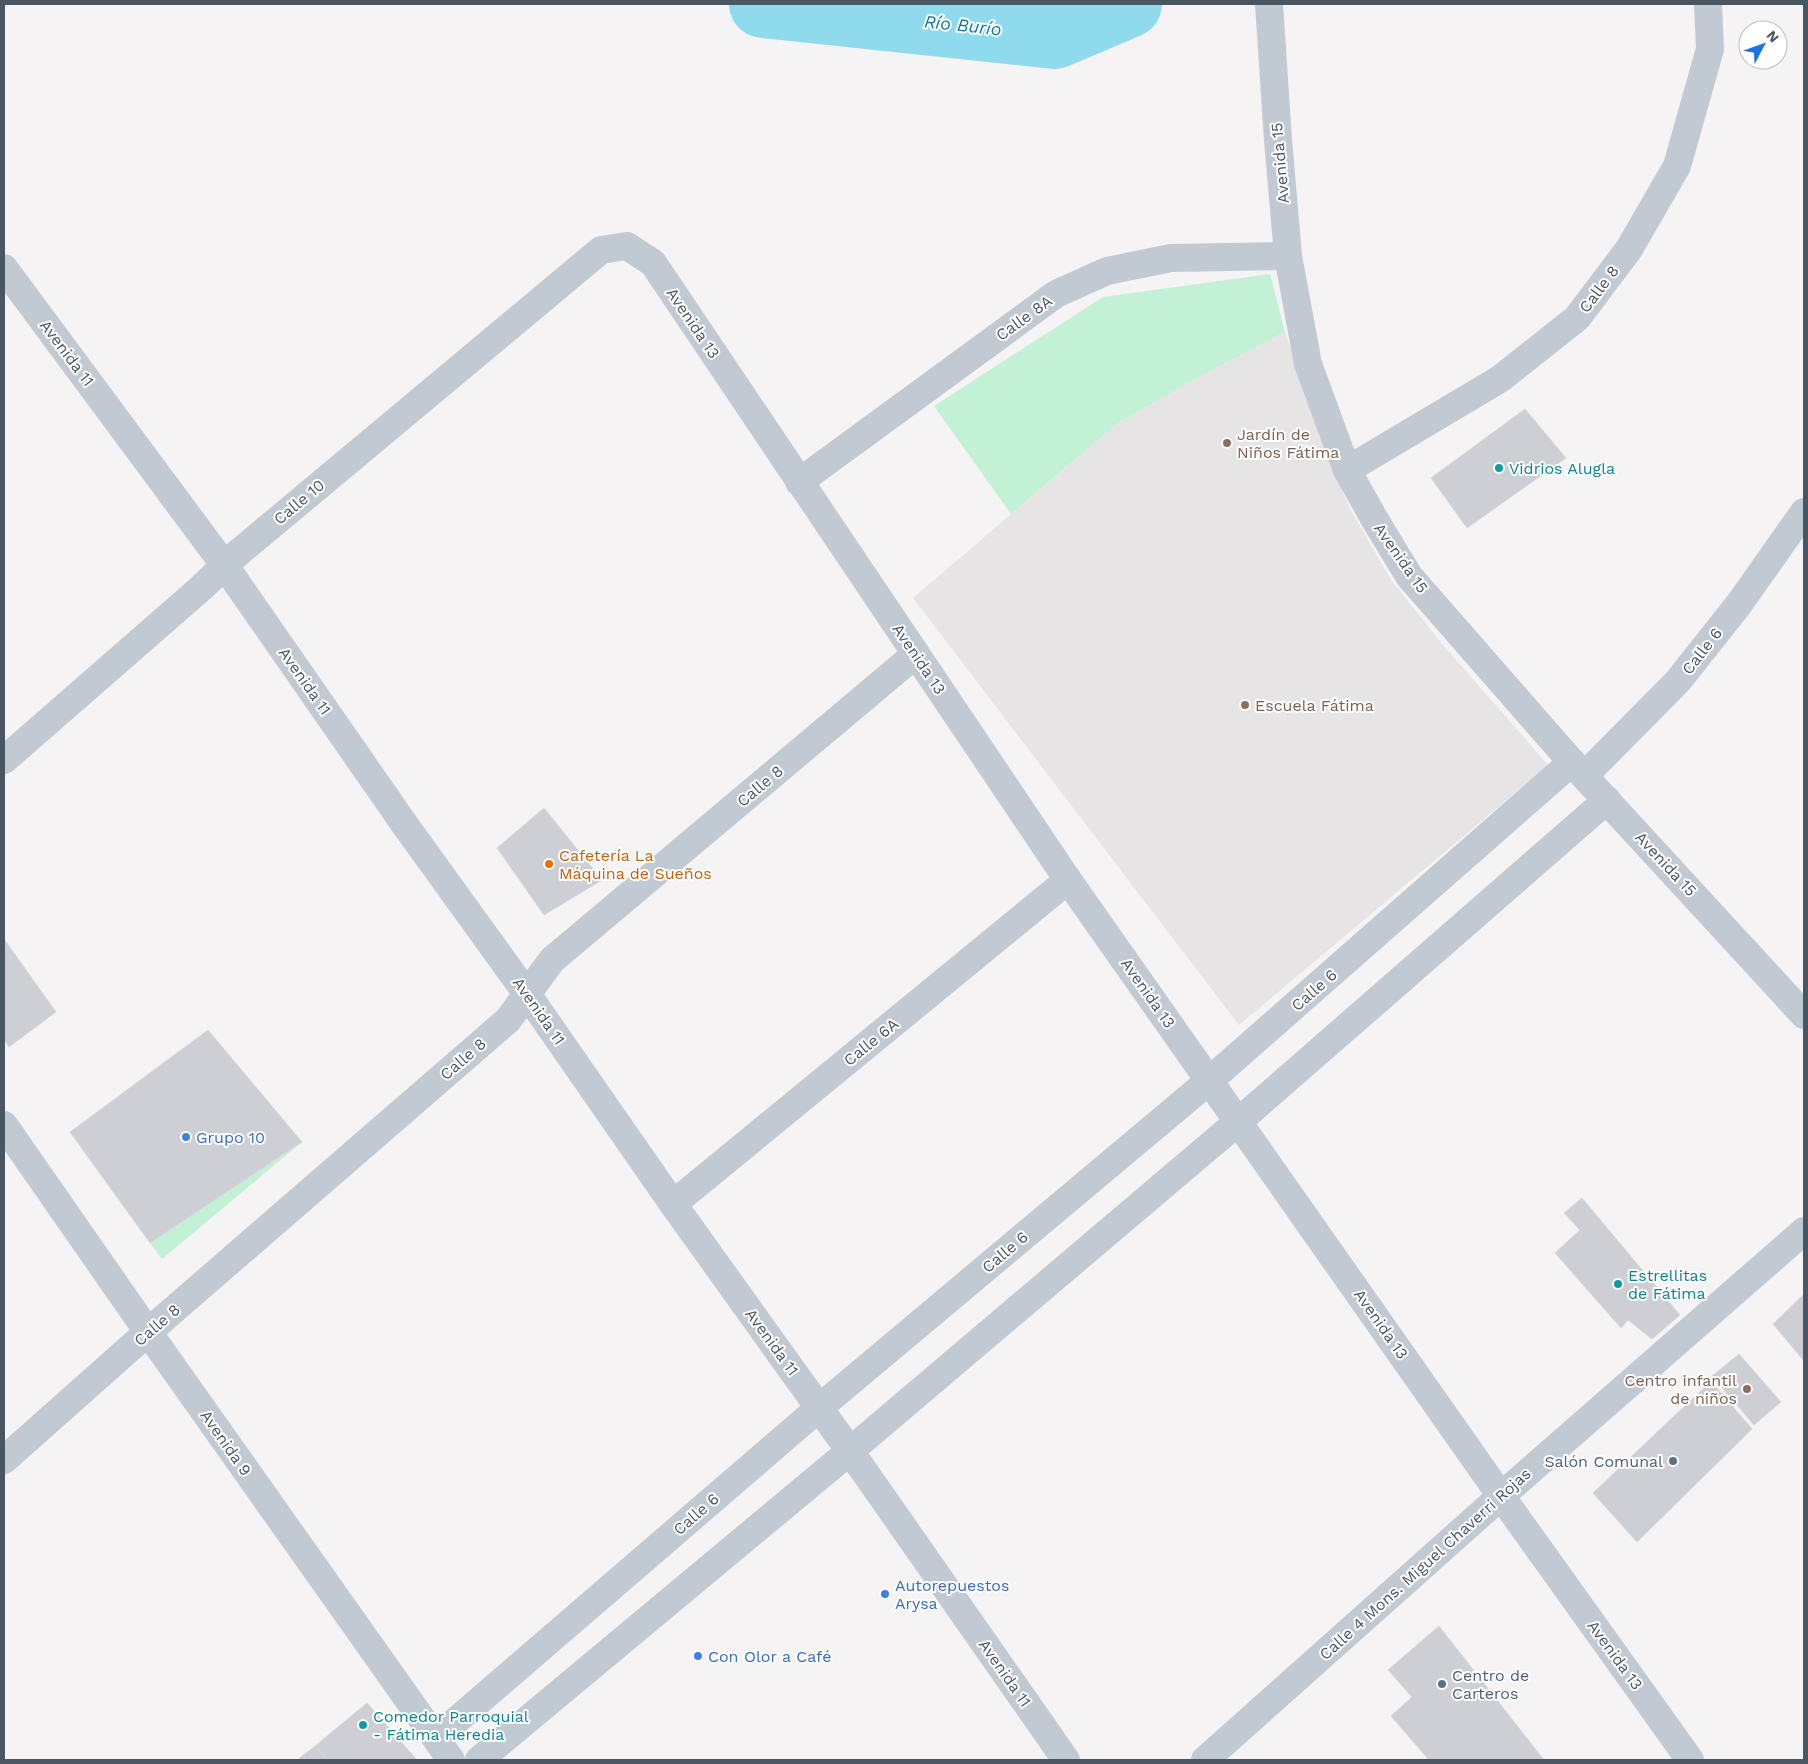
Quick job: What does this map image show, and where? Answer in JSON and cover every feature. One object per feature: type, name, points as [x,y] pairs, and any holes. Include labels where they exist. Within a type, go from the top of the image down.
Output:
[{"type":"street","name":"Avenida 15","points":[[1269,4],[1288,256],[1308,364],[1347,470],[1409,576],[1578,769],[1804,1015]]},
{"type":"street","name":"Calle 8","points":[[1347,470],[1500,379],[1577,318],[1629,249],[1677,166],[1710,49],[1708,4]]},
{"type":"street","name":"Avenida 13","points":[[601,250],[627,246],[653,263],[1068,880],[1690,1760]]},
{"type":"street","name":"Calle 10","points":[[4,760],[225,566],[601,250]]},
{"type":"street","name":"Calle 8A","points":[[799,482],[1056,294],[1107,271],[1171,258],[1288,256]]},
{"type":"street","name":"Avenida 11","points":[[4,268],[225,566],[405,825],[528,994],[1066,1760]]},
{"type":"street","name":"Calle 6","points":[[436,1738],[820,1408],[1578,769],[1678,681],[1739,604],[1804,512]]},
{"type":"street","name":"Calle 8","points":[[4,1460],[148,1332],[508,1020],[552,960],[916,654]]},
{"type":"street","points":[[479,1760],[850,1451],[1240,1121],[1607,800]]},
{"type":"street","name":"Calle 6A","points":[[674,1204],[1068,880]]},
{"type":"street","name":"Avenida 9","points":[[4,1125],[451,1760]]},
{"type":"street","name":"Calle 4 Mons. Miguel Chaverri Rojas","points":[[1205,1760],[1804,1231]]},
{"type":"shaded area","name":"Escuela Fátima","points":[[1285,332],[1322,441],[1350,509],[1391,580],[1443,645],[1548,765],[1239,1025],[913,598],[1118,423],[1197,378]]},
{"type":"green space","points":[[1270,274],[1285,332],[1197,378],[1118,423],[1011,514],[934,406],[1103,297]]},
{"type":"green space","points":[[302,1142],[162,1259],[150,1243]]},
{"type":"building","name":"Vidrios Alugla","points":[[1525,409],[1566,458],[1467,528],[1431,478]]},
{"type":"building","name":"Cafetería La Máquina de Sueños","points":[[544,808],[602,880],[544,915],[497,848]]},
{"type":"building","points":[[4,939],[56,1012],[9,1047],[4,1039]]},
{"type":"building","name":"Grupo 10","points":[[208,1030],[302,1142],[150,1243],[70,1132]]},
{"type":"building","name":"Estrellitas de Fátima","points":[[1582,1198],[1680,1315],[1652,1339],[1628,1320],[1621,1328],[1555,1253],[1580,1230],[1564,1213]]},
{"type":"building","points":[[1804,1294],[1804,1361],[1773,1324]]},
{"type":"building","name":"Centro infantil de niños","points":[[1739,1354],[1781,1402],[1754,1425],[1712,1376]]},
{"type":"building","name":"Salón Comunal","points":[[1711,1381],[1752,1429],[1637,1542],[1593,1493]]},
{"type":"building","name":"Centro de Carteros","points":[[1439,1626],[1544,1760],[1429,1760],[1391,1716],[1412,1697],[1388,1670]]},
{"type":"building","name":"Comedor Parroquial - Fátima Heredia","points":[[367,1703],[417,1760],[328,1760],[315,1746]]},
{"type":"building","points":[[315,1746],[328,1760],[297,1760]]},
{"type":"waterway","name":"Río Burío","points":[[763,4],[1055,35],[1128,4]]},
{"type":"place","name":"Jardín de Niños Fátima","points":[[1227,443]]},
{"type":"place","name":"Vidrios Alugla","points":[[1499,468]]},
{"type":"place","name":"Escuela Fátima","points":[[1245,705]]},
{"type":"place","name":"Cafetería La Máquina de Sueños","points":[[549,864]]},
{"type":"place","name":"Grupo 10","points":[[186,1137]]},
{"type":"place","name":"Estrellitas de Fátima","points":[[1618,1284]]},
{"type":"place","name":"Centro infantil de niños","points":[[1747,1389]]},
{"type":"place","name":"Salón Comunal","points":[[1673,1461]]},
{"type":"place","name":"Autorepuestos Arysa","points":[[885,1594]]},
{"type":"place","name":"Con Olor a Café","points":[[698,1656]]},
{"type":"place","name":"Centro de Carteros","points":[[1442,1684]]},
{"type":"place","name":"Comedor Parroquial - Fátima Heredia","points":[[363,1725]]}]
